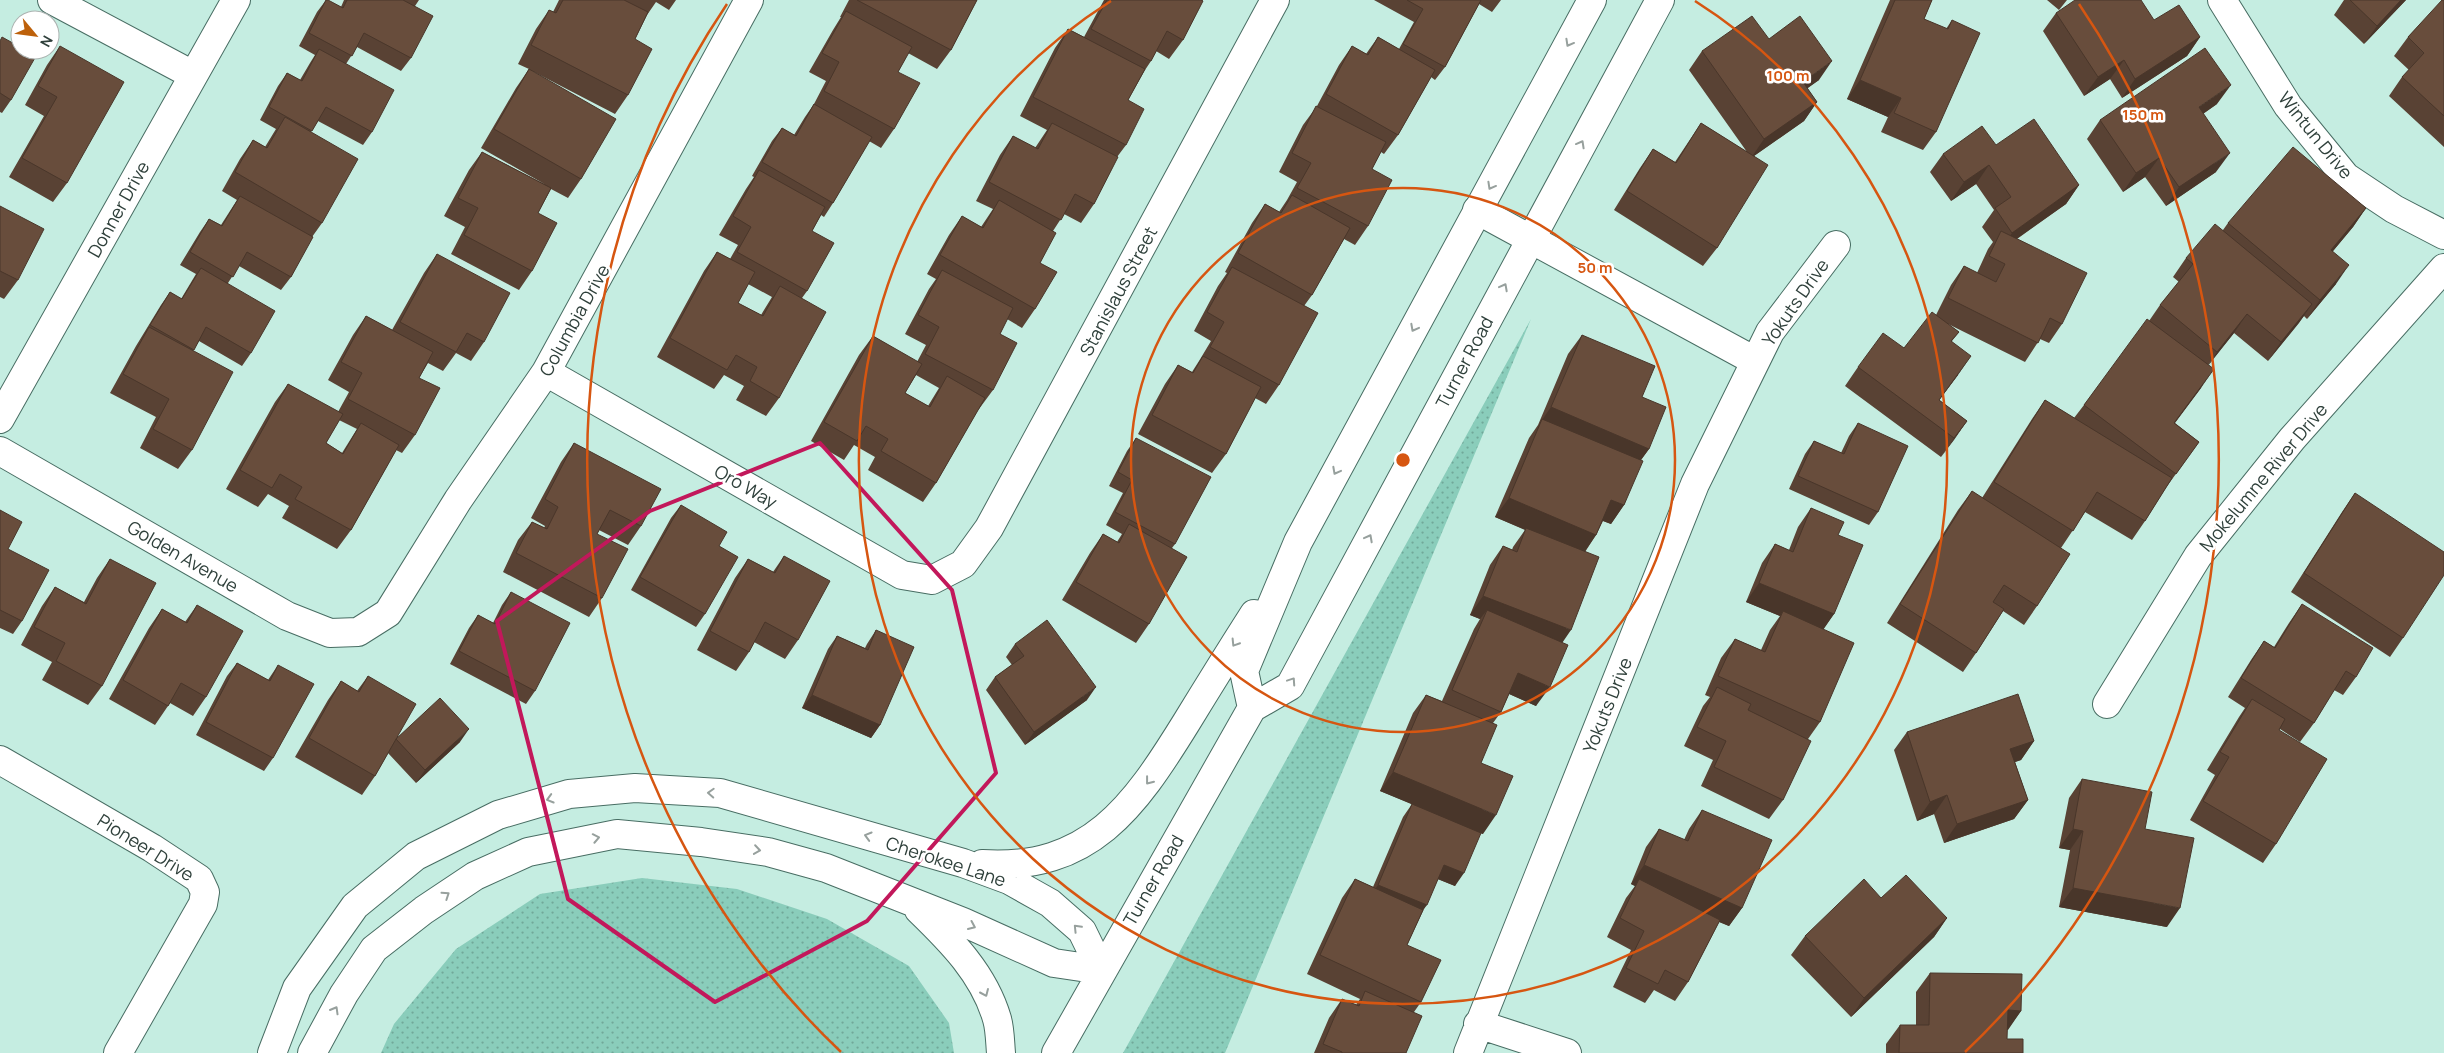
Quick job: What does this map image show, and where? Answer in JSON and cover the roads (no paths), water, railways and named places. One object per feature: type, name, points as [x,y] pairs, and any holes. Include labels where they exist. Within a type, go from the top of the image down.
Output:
[{"type":"street","points":[[52,0],[193,75]]},
{"type":"street","name":"Donner Drive","points":[[0,419],[236,0]]},
{"type":"street","name":"Columbia Drive","points":[[372,623],[388,613],[458,500],[546,372],[749,0]]},
{"type":"street","name":"Stanislaus Street","points":[[949,571],[963,564],[989,528],[1274,0]]},
{"type":"street","points":[[963,863],[1004,866],[1037,862],[1072,850],[1104,830],[1133,801],[1156,772],[1298,542],[1592,0]]},
{"type":"street","name":"Turner Road","points":[[1056,1053],[1101,970],[1252,708],[1290,686],[1660,0]]},
{"type":"street","name":"Wintun Drive","points":[[2222,0],[2288,106],[2346,177],[2394,209],[2444,235]]},
{"type":"street","name":"Yokuts Drive","points":[[1478,210],[1755,361]]},
{"type":"street","name":"Yokuts Drive","points":[[1468,1053],[1695,484],[1770,332],[1836,245]]},
{"type":"street","name":"Mokelumne River Drive","points":[[2107,704],[2198,556],[2292,439],[2444,268]]},
{"type":"street","name":"Oro Way","points":[[546,372],[902,575],[932,580],[949,571]]},
{"type":"street","name":"Golden Avenue","points":[[0,451],[287,616],[330,633],[358,632],[372,623]]},
{"type":"street","points":[[1252,708],[1244,671],[1298,542]]},
{"type":"street","name":"Pioneer Drive","points":[[0,760],[167,858],[199,879],[205,892],[203,904],[118,1053]]},
{"type":"street","name":"Cherokee Lane","points":[[272,1053],[296,988],[355,906],[424,852],[498,815],[569,794],[635,788],[720,793],[963,863],[1010,880],[1050,903],[1082,932],[1101,970]]},
{"type":"street","points":[[312,1053],[344,994],[374,949],[424,910],[475,876],[528,852],[618,834],[701,842],[778,855],[826,868],[963,922],[1054,963],[1101,970]]},
{"type":"street","points":[[910,902],[952,942],[980,979],[997,1019],[1001,1053]]},
{"type":"street","points":[[1478,1024],[1567,1053]]}]
